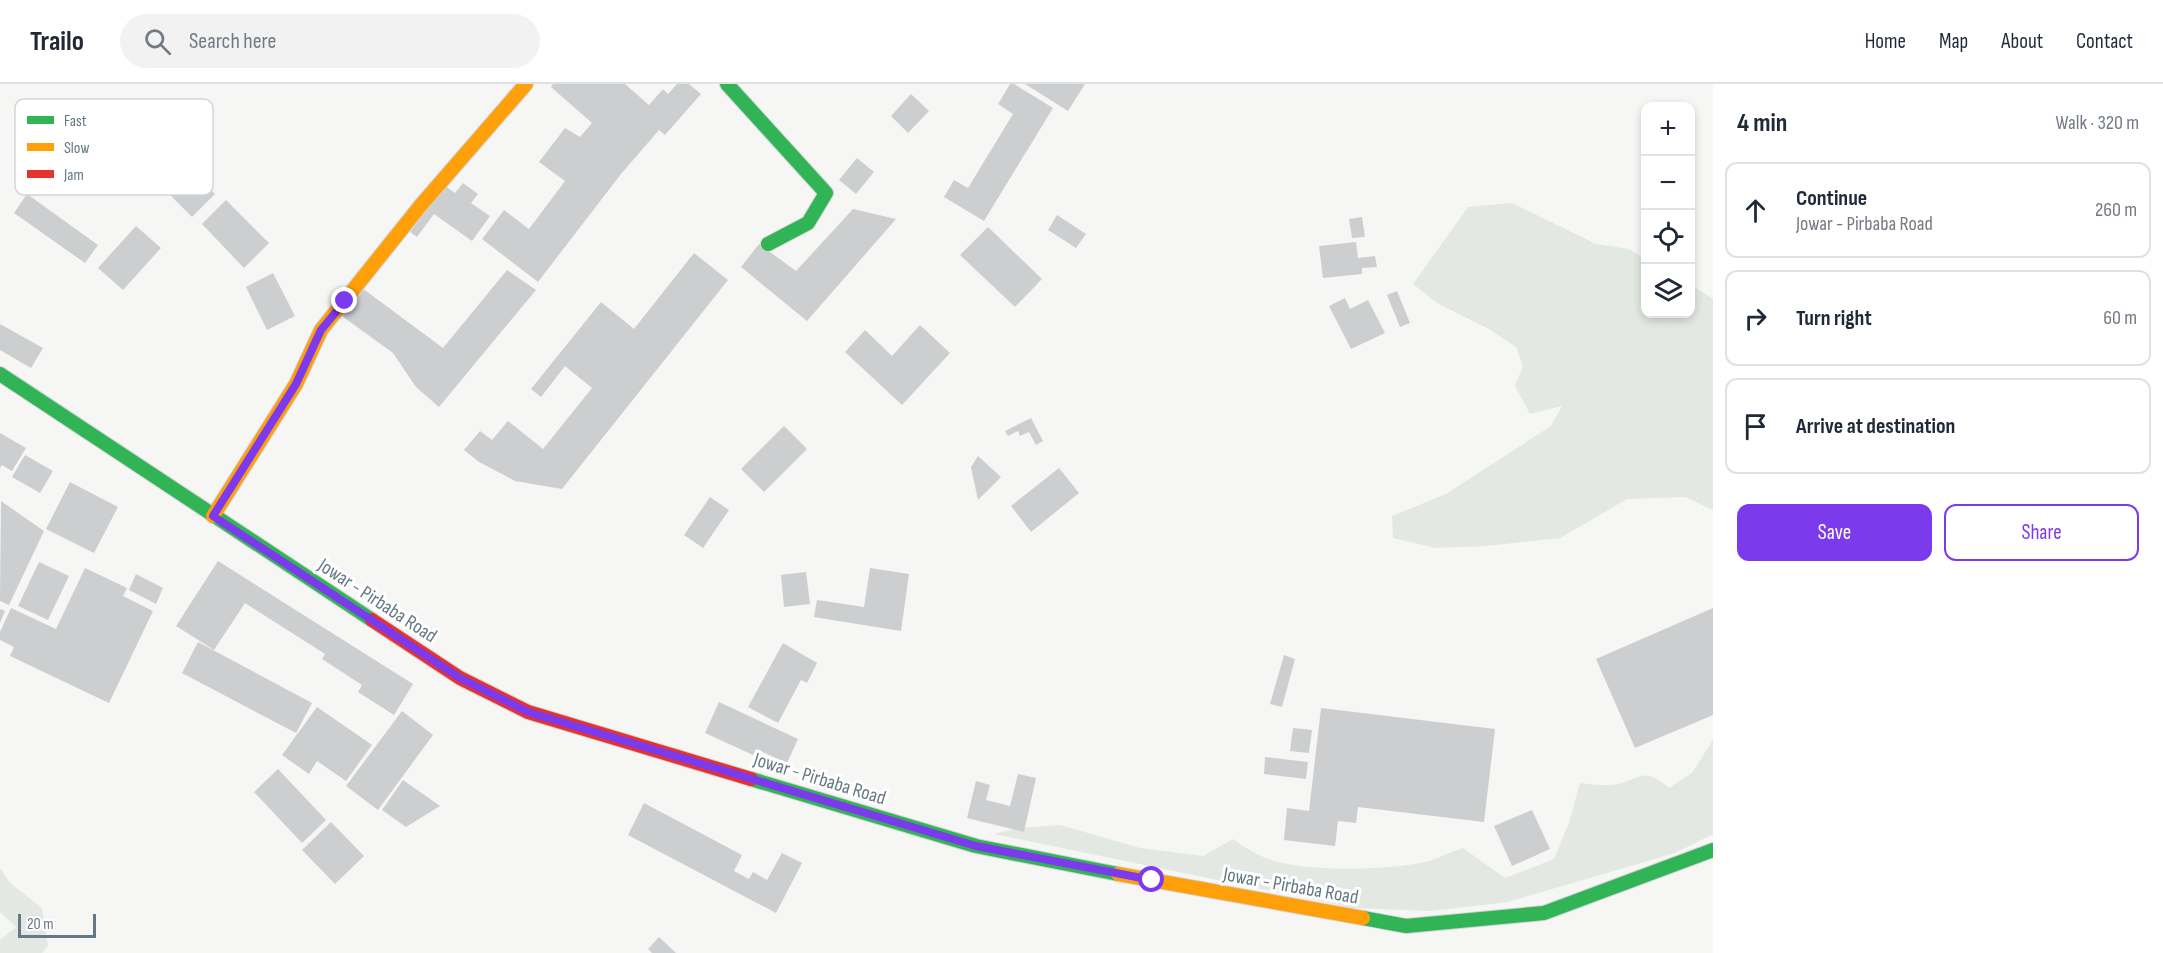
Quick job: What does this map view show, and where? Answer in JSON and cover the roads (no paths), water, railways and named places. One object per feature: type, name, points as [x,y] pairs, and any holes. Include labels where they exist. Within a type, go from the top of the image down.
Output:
[{"type":"main road","points":[[213,516],[296,384],[321,330],[421,206],[526,84]]},
{"type":"main road","points":[[728,84],[826,193],[808,223],[768,244]]},
{"type":"main road","name":"Jowar - Pirbaba Road","points":[[0,374],[460,678],[528,712],[976,846],[1406,926],[1544,913],[1713,850]]}]
